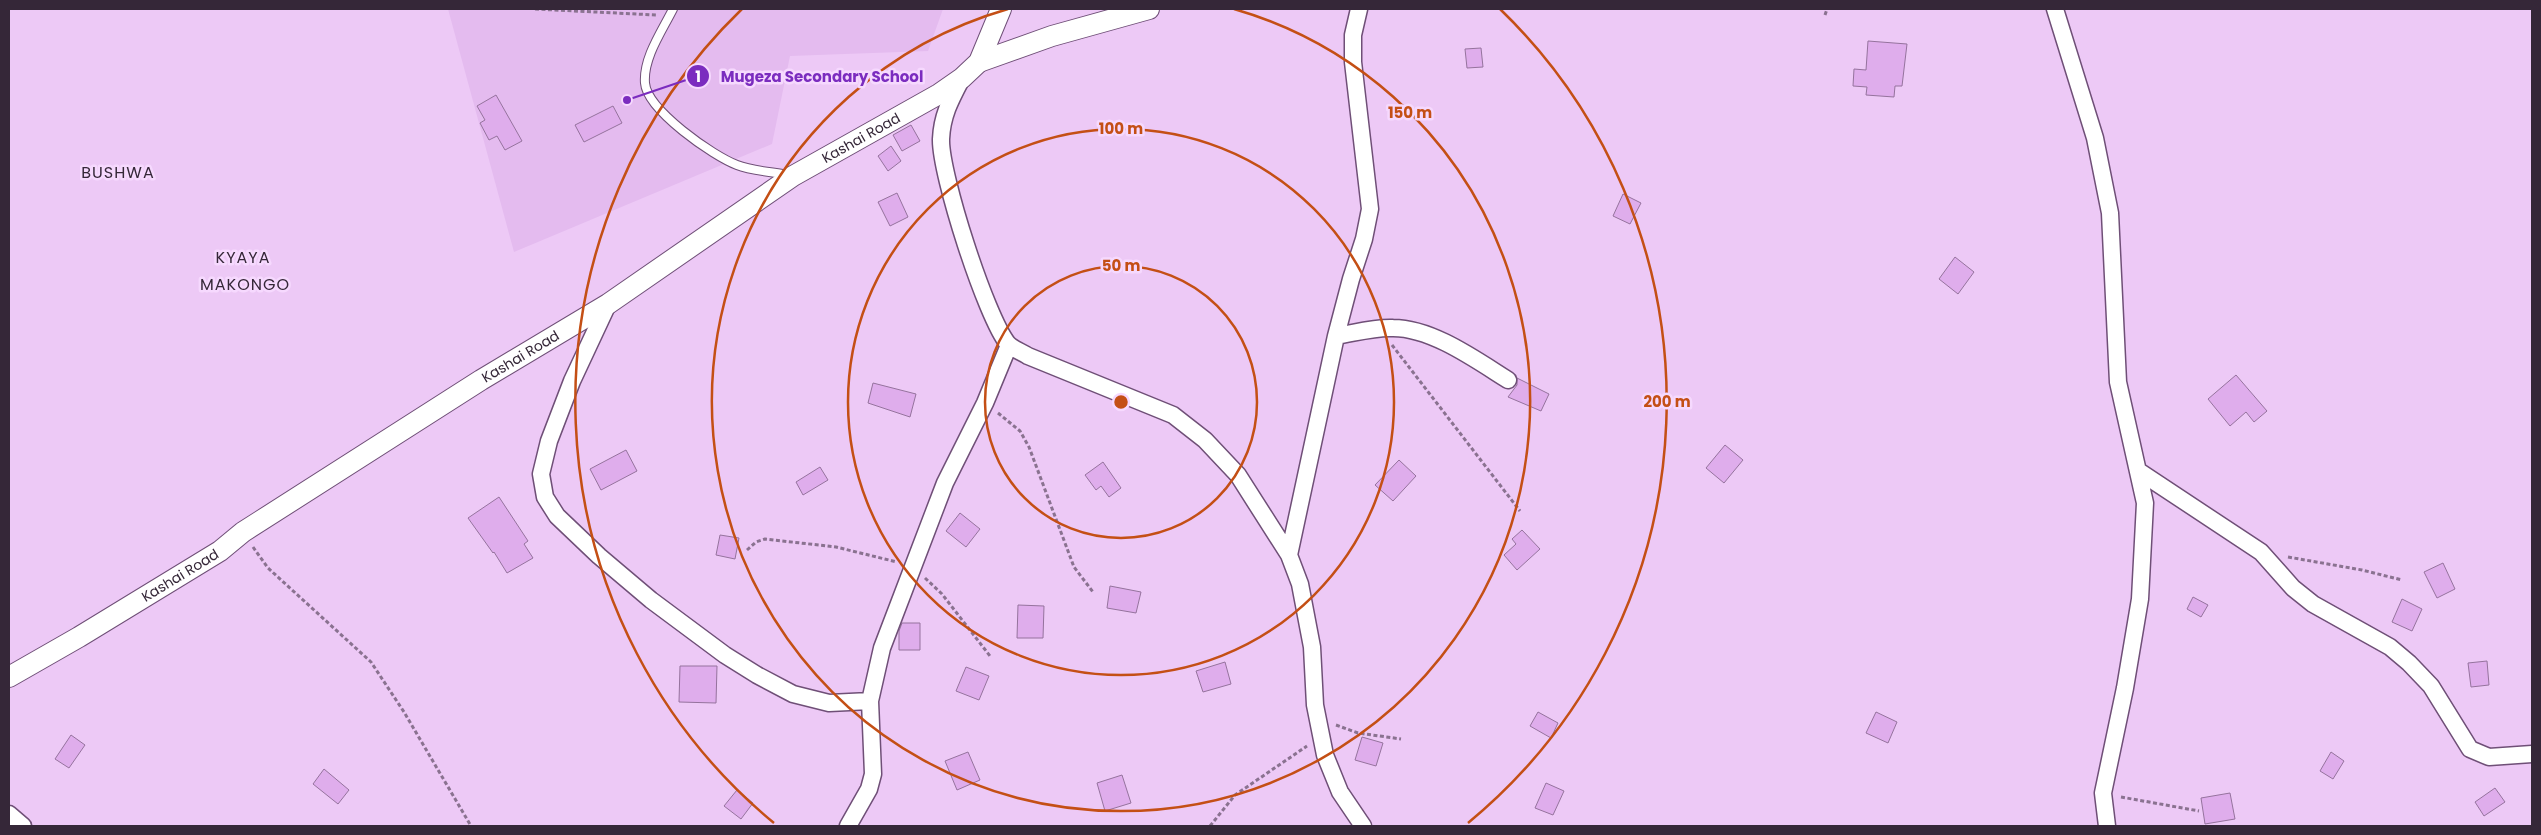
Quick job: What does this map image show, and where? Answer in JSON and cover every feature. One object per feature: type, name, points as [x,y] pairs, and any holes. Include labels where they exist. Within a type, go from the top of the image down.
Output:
[{"type":"street","name":"Kashai Road","points":[[9,677],[220,552],[243,532],[481,380],[608,304],[793,176],[939,94],[962,78],[979,62],[1001,9]]},
{"type":"street","points":[[979,62],[1052,36],[1149,9]]},
{"type":"street","points":[[1289,556],[1336,336],[1364,239],[1370,210],[1353,62],[1353,35],[1359,9]]},
{"type":"street","points":[[2055,9],[2094,138],[2110,213],[2118,382],[2140,472],[2145,503],[2140,599],[2125,688],[2103,793],[2107,826]]},
{"type":"street","points":[[962,78],[944,113],[941,140],[943,164],[950,193],[993,318],[1009,345],[1053,366],[1173,415],[1205,440],[1238,475],[1289,556],[1307,614],[1318,716],[1325,755],[1340,792],[1363,826]]},
{"type":"street","points":[[608,304],[572,381],[549,441],[541,474],[545,497],[557,516],[636,587],[725,655],[757,675],[793,694],[829,703],[870,701]]},
{"type":"street","points":[[1336,336],[1379,328],[1396,328],[1423,334],[1462,351],[1508,380]]},
{"type":"street","points":[[848,826],[866,796],[873,774],[870,701],[882,648],[915,567],[945,484],[985,403],[1009,345]]},
{"type":"street","points":[[2140,472],[2261,552],[2293,588],[2312,604],[2390,647],[2409,662],[2431,686],[2470,749],[2489,757],[2532,754]]},
{"type":"street","points":[[9,814],[23,826]]},
{"type":"lane","points":[[671,12],[646,65],[645,85],[661,111],[708,150],[738,166],[793,176]]},
{"type":"path","points":[[535,9],[671,12]]},
{"type":"path","points":[[1825,15],[1827,9]]},
{"type":"path","points":[[1379,328],[1520,511]]},
{"type":"path","points":[[985,403],[1020,431],[1029,447],[1074,567],[1093,592]]},
{"type":"path","points":[[243,532],[268,568],[371,662],[404,712],[471,826]]},
{"type":"path","points":[[747,550],[756,542],[765,539],[836,547],[915,567],[942,594],[990,656]]},
{"type":"path","points":[[2261,552],[2362,570],[2402,580]]},
{"type":"path","points":[[1318,716],[1346,730],[1401,739]]},
{"type":"path","points":[[1210,826],[1235,795],[1322,736]]},
{"type":"path","points":[[2103,793],[2199,811]]},
{"type":"shaded area","points":[[448,9],[943,9],[928,51],[790,56],[772,144],[514,252]]},
{"type":"building","points":[[1868,41],[1907,44],[1902,86],[1895,86],[1894,97],[1866,95],[1867,87],[1853,86],[1854,69],[1866,70]]},
{"type":"building","points":[[1481,48],[1483,67],[1467,68],[1465,49]]},
{"type":"building","points":[[496,95],[522,141],[505,150],[497,136],[489,140],[480,123],[485,120],[477,106]]},
{"type":"building","points":[[613,106],[622,123],[584,142],[575,125]]},
{"type":"building","points":[[911,125],[920,141],[902,151],[893,135]]},
{"type":"building","points":[[891,146],[901,161],[888,171],[878,156]]},
{"type":"building","points":[[897,193],[908,217],[890,226],[878,202]]},
{"type":"building","points":[[1623,194],[1641,203],[1630,224],[1613,216]]},
{"type":"building","points":[[1955,257],[1974,272],[1958,294],[1939,279]]},
{"type":"building","points":[[2236,375],[2267,411],[2254,422],[2246,412],[2230,426],[2208,399]]},
{"type":"building","points":[[1517,378],[1549,394],[1541,411],[1508,397],[1517,385]]},
{"type":"building","points":[[873,383],[916,394],[910,417],[868,403]]},
{"type":"building","points":[[1725,445],[1743,460],[1724,483],[1706,468]]},
{"type":"building","points":[[626,450],[637,471],[601,490],[590,469]]},
{"type":"building","points":[[1399,460],[1416,476],[1393,501],[1375,485]]},
{"type":"building","points":[[1103,462],[1121,488],[1109,497],[1101,486],[1096,490],[1085,475]]},
{"type":"building","points":[[820,467],[828,480],[803,495],[796,482]]},
{"type":"building","points":[[499,497],[528,541],[524,544],[533,558],[507,573],[494,552],[468,518]]},
{"type":"building","points":[[960,513],[980,529],[966,547],[946,531]]},
{"type":"building","points":[[1522,530],[1540,549],[1517,570],[1504,555],[1516,544],[1512,539]]},
{"type":"building","points":[[720,535],[739,538],[735,559],[716,555]]},
{"type":"building","points":[[2443,563],[2455,589],[2437,598],[2424,572]]},
{"type":"building","points":[[1110,586],[1141,592],[1136,613],[1107,608]]},
{"type":"building","points":[[2193,597],[2208,605],[2201,617],[2187,609]]},
{"type":"building","points":[[2402,599],[2422,609],[2412,631],[2392,622]]},
{"type":"building","points":[[1018,605],[1044,606],[1043,638],[1017,638]]},
{"type":"building","points":[[902,623],[920,623],[920,650],[899,650],[899,631]]},
{"type":"building","points":[[2487,661],[2489,685],[2471,687],[2468,663]]},
{"type":"building","points":[[1225,662],[1231,684],[1203,692],[1196,671]]},
{"type":"building","points":[[680,666],[717,666],[716,703],[679,702]]},
{"type":"building","points":[[966,667],[989,676],[979,700],[956,691]]},
{"type":"building","points":[[1538,712],[1558,723],[1551,738],[1530,726]]},
{"type":"building","points":[[1876,712],[1897,722],[1888,743],[1866,733]]},
{"type":"building","points":[[71,735],[85,745],[69,768],[55,759]]},
{"type":"building","points":[[1362,737],[1383,743],[1376,766],[1355,760]]},
{"type":"building","points":[[968,752],[980,780],[957,790],[945,761]]},
{"type":"building","points":[[2331,752],[2344,761],[2333,779],[2320,771]]},
{"type":"building","points":[[324,769],[349,790],[338,804],[313,784]]},
{"type":"building","points":[[1122,775],[1131,803],[1105,811],[1097,783]]},
{"type":"building","points":[[1546,783],[1564,791],[1553,815],[1535,808]]},
{"type":"building","points":[[2495,788],[2505,802],[2484,816],[2475,802]]},
{"type":"building","points":[[737,790],[753,803],[741,819],[724,806]]},
{"type":"building","points":[[2230,793],[2235,819],[2205,824],[2201,798]]},
{"type":"place","name":"Mugeza Secondary School","points":[[627,100]]},
{"type":"district","name":"BUSHWA","points":[[118,172]]},
{"type":"district","name":"KYAYA","points":[[243,257]]},
{"type":"district","name":"MAKONGO","points":[[245,284]]}]
